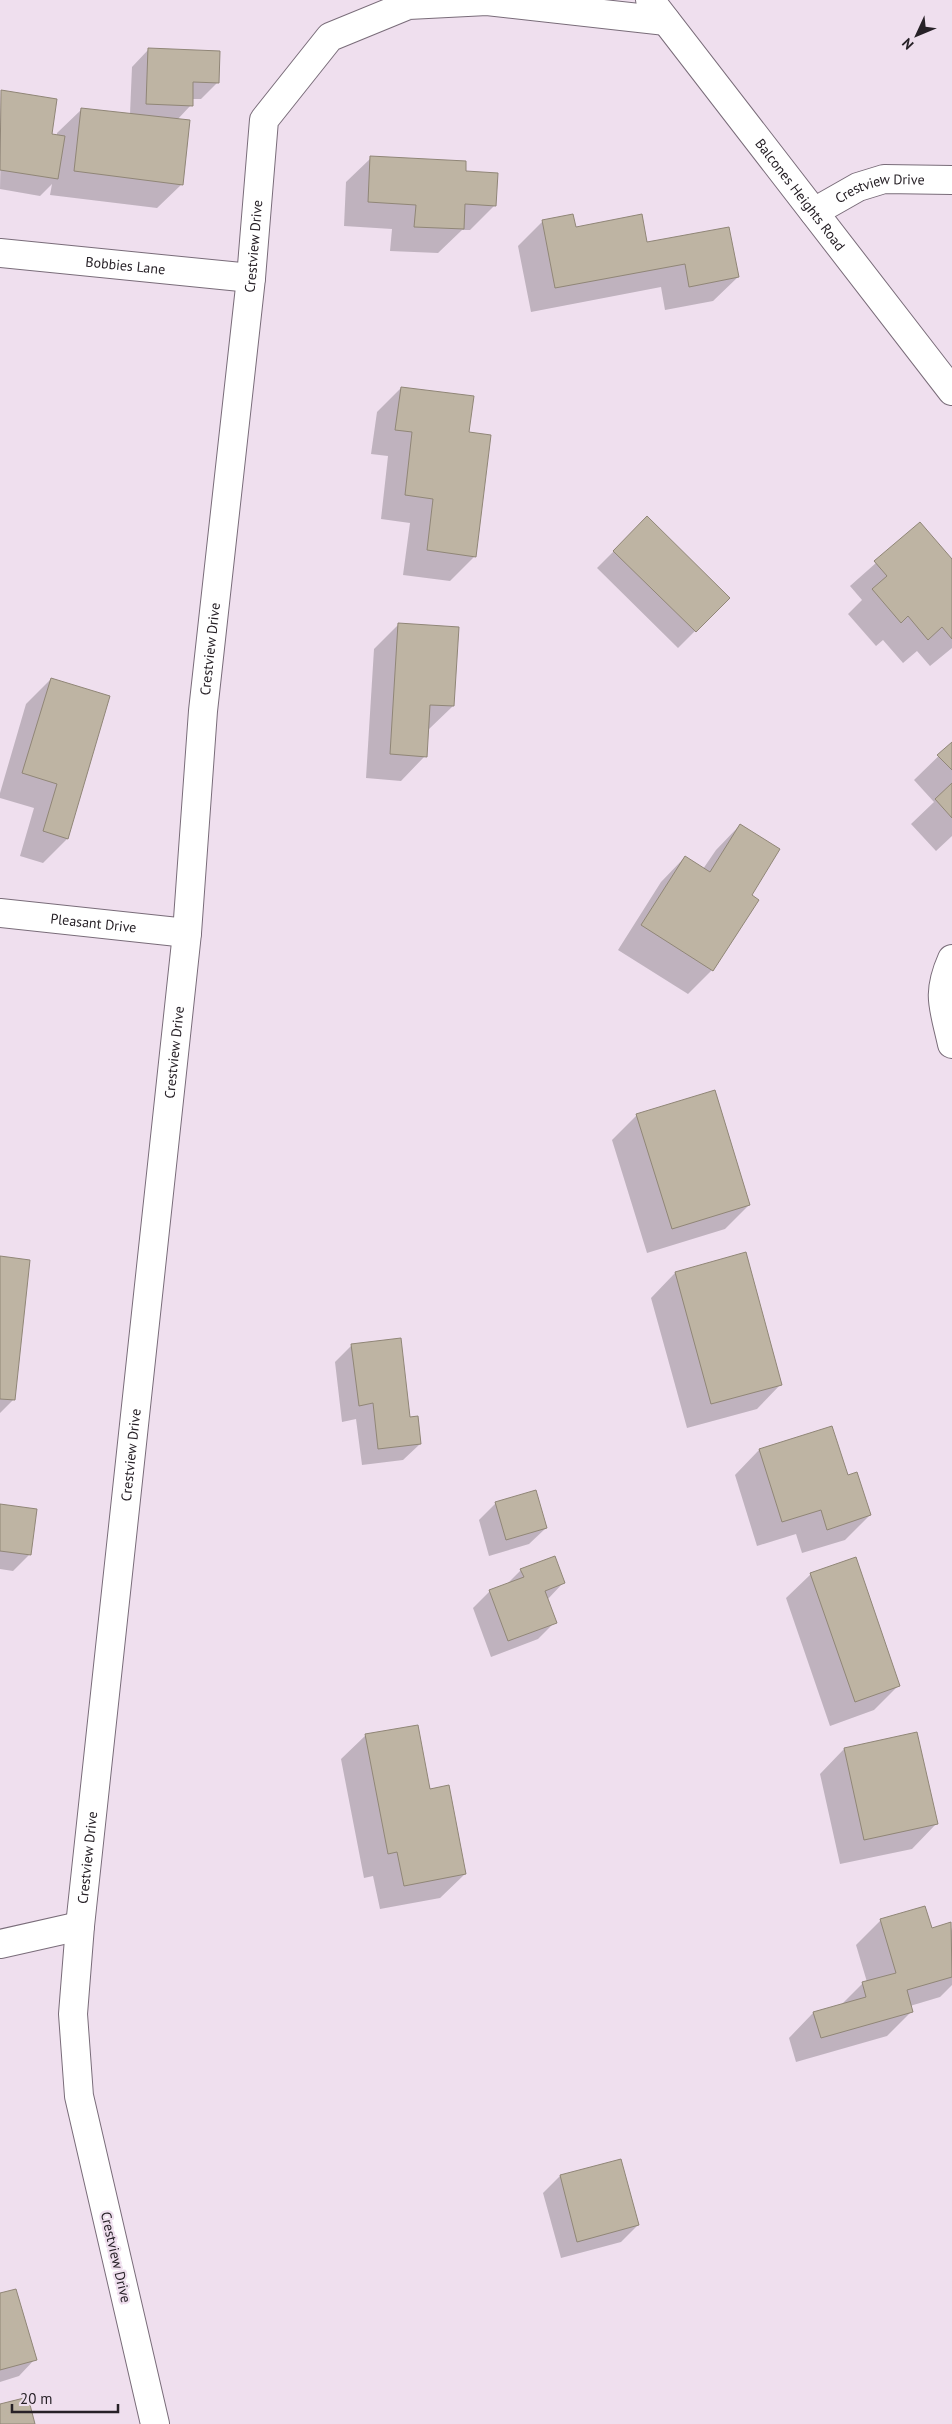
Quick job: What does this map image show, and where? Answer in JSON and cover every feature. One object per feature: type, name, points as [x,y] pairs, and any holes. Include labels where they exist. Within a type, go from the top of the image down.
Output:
[{"type":"street","name":"Balcones Heights Road","points":[[650,0],[952,391]]},
{"type":"street","name":"Crestview Drive","points":[[155,2424],[79,2096],[73,2014],[80,1926],[187,933],[203,711],[251,278],[264,120],[330,37],[408,5],[487,1],[666,21]]},
{"type":"street","name":"Crestview Drive","points":[[814,212],[858,187],[884,179],[952,180]]},
{"type":"street","name":"Bobbies Lane","points":[[0,253],[251,278]]},
{"type":"street","name":"Pleasant Drive","points":[[0,913],[187,933]]},
{"type":"street","points":[[952,959],[941,995],[952,1044]]},
{"type":"street","points":[[0,1944],[80,1926]]},
{"type":"building","points":[[148,48],[220,51],[219,83],[193,82],[193,106],[146,104]]},
{"type":"building","points":[[1,90],[57,99],[52,134],[65,136],[58,179],[0,170]]},
{"type":"building","points":[[81,108],[190,120],[183,185],[74,171]]},
{"type":"building","points":[[370,156],[466,161],[466,171],[498,173],[496,206],[465,204],[464,229],[414,227],[416,205],[368,202]]},
{"type":"building","points":[[573,214],[576,227],[642,214],[647,242],[729,227],[739,277],[689,287],[685,264],[555,288],[542,220]]},
{"type":"building","points":[[401,387],[474,396],[469,432],[491,435],[476,557],[427,550],[433,499],[405,495],[412,432],[395,430]]},
{"type":"building","points":[[647,516],[730,598],[696,632],[613,551]]},
{"type":"building","points":[[920,522],[952,559],[952,639],[942,627],[928,640],[908,616],[901,623],[872,589],[887,576],[874,561]]},
{"type":"building","points":[[398,623],[459,627],[454,706],[430,705],[427,757],[390,754]]},
{"type":"building","points":[[51,678],[110,696],[68,839],[43,831],[57,784],[22,773]]},
{"type":"building","points":[[952,742],[952,770],[937,755]]},
{"type":"building","points":[[952,783],[952,818],[935,799]]},
{"type":"building","points":[[740,824],[780,849],[752,895],[759,900],[713,971],[641,925],[685,856],[710,872]]},
{"type":"building","points":[[715,1090],[750,1205],[672,1229],[636,1114]]},
{"type":"building","points":[[746,1252],[782,1385],[711,1404],[675,1272]]},
{"type":"building","points":[[0,1256],[30,1260],[15,1400],[0,1399]]},
{"type":"building","points":[[401,1338],[410,1417],[418,1416],[421,1444],[378,1449],[373,1403],[359,1406],[351,1344]]},
{"type":"building","points":[[832,1426],[848,1475],[857,1472],[871,1515],[827,1530],[821,1510],[782,1522],[759,1449]]},
{"type":"building","points":[[536,1490],[547,1528],[506,1540],[495,1502]]},
{"type":"building","points":[[0,1504],[37,1509],[31,1555],[0,1551]]},
{"type":"building","points":[[555,1556],[565,1583],[545,1591],[557,1623],[508,1641],[489,1590],[524,1577],[520,1569]]},
{"type":"building","points":[[856,1557],[900,1686],[855,1702],[810,1573]]},
{"type":"building","points":[[418,1725],[430,1789],[449,1785],[466,1874],[404,1886],[397,1852],[388,1854],[365,1734]]},
{"type":"building","points":[[917,1732],[938,1824],[864,1840],[844,1748]]},
{"type":"building","points":[[925,1906],[932,1928],[951,1922],[952,1977],[907,1990],[913,2012],[821,2038],[813,2012],[866,1997],[862,1982],[896,1973],[880,1919]]},
{"type":"building","points":[[621,2159],[639,2225],[577,2242],[560,2175]]},
{"type":"building","points":[[16,2289],[37,2360],[0,2370],[0,2293]]},
{"type":"building","points":[[28,2397],[35,2424],[0,2424],[0,2404]]}]
